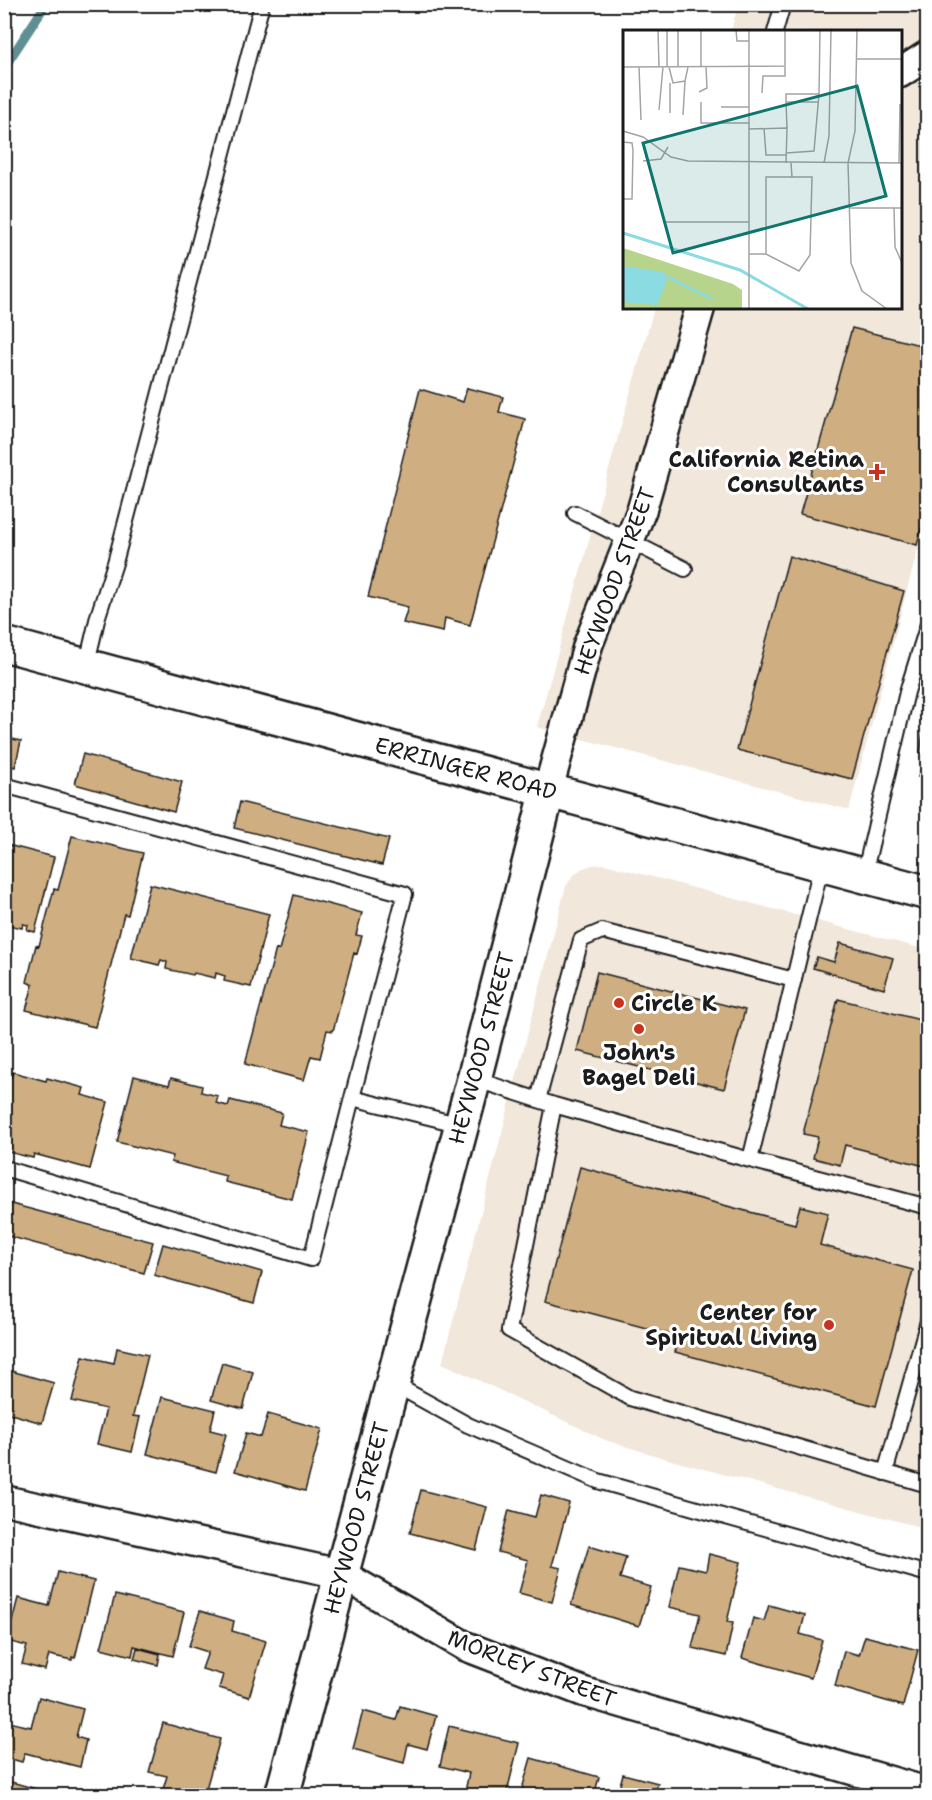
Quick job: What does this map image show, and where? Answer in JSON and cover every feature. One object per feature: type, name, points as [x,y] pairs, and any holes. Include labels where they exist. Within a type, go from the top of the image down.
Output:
[{"type":"street","points":[[902,73],[927,55]]},
{"type":"street","name":"HEYWOOD STREET","points":[[282,1796],[588,645],[642,509],[700,309]]},
{"type":"street","name":"ERRINGER ROAD","points":[[4,645],[927,892]]},
{"type":"street","name":"MORLEY STREET","points":[[4,1500],[341,1574],[465,1646],[584,1692],[927,1792]]},
{"type":"lane","points":[[86,667],[262,4]]},
{"type":"lane","points":[[776,30],[783,4]]},
{"type":"lane","points":[[575,513],[685,569]]},
{"type":"lane","points":[[864,875],[907,692],[927,624]]},
{"type":"lane","points":[[4,785],[405,894],[311,1259],[4,1168]]},
{"type":"lane","points":[[750,1160],[822,863]]},
{"type":"lane","points":[[538,1100],[581,940],[602,931],[794,980]]},
{"type":"lane","points":[[474,1079],[554,1105],[927,1207]]},
{"type":"lane","points":[[352,1098],[461,1125]]},
{"type":"lane","points":[[554,1105],[509,1330],[630,1398],[927,1485]]},
{"type":"lane","points":[[885,1473],[927,1321]]},
{"type":"lane","points":[[392,1383],[468,1425],[598,1481],[927,1574]]},
{"type":"shaded area","points":[[738,5],[927,5],[927,514],[849,810],[537,727],[654,309],[902,309],[902,30],[731,30]]},
{"type":"shaded area","points":[[604,864],[927,950],[927,1529],[674,1461],[605,1440],[442,1363],[566,886],[581,869]]},
{"type":"building","points":[[852,328],[928,347],[928,504],[917,545],[800,514]]},
{"type":"building","points":[[467,388],[503,397],[499,412],[525,419],[470,625],[445,618],[443,632],[403,623],[408,607],[368,597],[420,389],[463,402]]},
{"type":"building","points":[[789,556],[904,591],[852,779],[737,750]]},
{"type":"building","points":[[926,709],[928,709],[928,754],[920,753]]},
{"type":"building","points":[[4,737],[21,741],[15,767],[4,764]]},
{"type":"building","points":[[83,754],[182,782],[174,812],[75,784]]},
{"type":"building","points":[[928,755],[928,779],[918,777]]},
{"type":"building","points":[[240,802],[389,839],[382,865],[234,828]]},
{"type":"building","points":[[72,836],[143,853],[128,915],[124,914],[95,1027],[26,1010],[33,985],[27,982],[36,945],[39,946],[54,889],[58,890]]},
{"type":"building","points":[[4,844],[54,857],[35,932],[27,930],[28,925],[23,924],[22,928],[4,924]]},
{"type":"building","points":[[150,884],[269,914],[251,987],[224,981],[225,976],[216,973],[215,978],[194,973],[193,975],[166,969],[167,962],[161,960],[159,965],[131,958]]},
{"type":"building","points":[[294,895],[362,913],[356,935],[362,936],[357,954],[354,953],[333,1031],[327,1030],[320,1058],[311,1056],[304,1080],[245,1064],[276,949],[279,950]]},
{"type":"building","points":[[840,943],[893,958],[884,989],[813,968],[817,957],[834,962]]},
{"type":"building","points":[[597,972],[745,1010],[724,1089],[577,1051]]},
{"type":"building","points":[[838,999],[928,1022],[928,1167],[845,1145],[840,1165],[813,1158],[818,1137],[803,1134]]},
{"type":"building","points":[[13,1072],[84,1088],[82,1095],[108,1102],[90,1169],[34,1154],[33,1158],[4,1151],[4,1076],[11,1078]]},
{"type":"building","points":[[134,1076],[169,1085],[171,1078],[202,1086],[201,1092],[218,1096],[216,1103],[228,1106],[230,1100],[282,1113],[279,1125],[309,1132],[292,1199],[225,1182],[226,1176],[171,1162],[173,1156],[117,1142]]},
{"type":"building","points":[[580,1167],[795,1224],[800,1206],[828,1213],[820,1245],[913,1270],[876,1406],[675,1352],[680,1337],[545,1301]]},
{"type":"building","points":[[4,1202],[153,1242],[144,1273],[4,1235]]},
{"type":"building","points":[[163,1244],[262,1272],[254,1303],[154,1275]]},
{"type":"building","points":[[117,1348],[148,1355],[133,1416],[140,1417],[132,1452],[97,1444],[106,1409],[72,1401],[83,1356],[114,1363]]},
{"type":"building","points":[[222,1363],[253,1372],[243,1409],[211,1400]]},
{"type":"building","points":[[4,1369],[54,1383],[42,1423],[4,1412]]},
{"type":"building","points":[[162,1397],[215,1410],[210,1430],[226,1434],[216,1472],[147,1454]]},
{"type":"building","points":[[268,1414],[322,1429],[305,1491],[235,1471],[246,1433],[261,1437]]},
{"type":"building","points":[[421,1490],[487,1507],[476,1550],[410,1533]]},
{"type":"building","points":[[541,1495],[569,1503],[552,1566],[561,1568],[552,1602],[519,1593],[528,1560],[498,1552],[509,1510],[535,1517]]},
{"type":"building","points":[[589,1546],[626,1557],[620,1578],[651,1587],[639,1626],[571,1605]]},
{"type":"building","points":[[709,1554],[741,1562],[727,1622],[733,1623],[726,1656],[692,1648],[700,1614],[669,1607],[679,1565],[706,1571]]},
{"type":"building","points":[[58,1572],[94,1581],[75,1658],[72,1657],[72,1660],[49,1655],[45,1670],[22,1664],[27,1646],[7,1641],[18,1598],[49,1606]]},
{"type":"building","points":[[115,1595],[184,1612],[173,1656],[134,1646],[132,1656],[101,1648]]},
{"type":"building","points":[[769,1605],[805,1615],[800,1634],[822,1640],[811,1678],[742,1658],[753,1618],[764,1621]]},
{"type":"building","points":[[200,1611],[234,1621],[232,1631],[266,1641],[249,1697],[219,1688],[223,1675],[202,1669],[208,1652],[189,1646]]},
{"type":"building","points":[[865,1636],[918,1650],[903,1706],[835,1686],[844,1651],[859,1655]]},
{"type":"building","points":[[137,1648],[160,1654],[158,1665],[134,1659]]},
{"type":"building","points":[[39,1697],[83,1709],[76,1737],[86,1740],[80,1767],[25,1753],[22,1762],[4,1757],[4,1721],[31,1727]]},
{"type":"building","points":[[400,1706],[436,1716],[427,1749],[408,1744],[404,1763],[353,1749],[363,1711],[396,1720]]},
{"type":"building","points":[[163,1723],[220,1739],[204,1796],[161,1796],[167,1776],[149,1772]]},
{"type":"building","points":[[449,1726],[519,1743],[506,1796],[464,1796],[469,1773],[440,1766]]},
{"type":"building","points":[[531,1758],[599,1777],[594,1796],[520,1796]]},
{"type":"building","points":[[623,1774],[658,1783],[655,1792],[666,1796],[617,1796]]},
{"type":"building","points":[[4,1780],[44,1791],[43,1796],[4,1796]]},
{"type":"waterway","points":[[4,68],[46,4]]},
{"type":"place","name":"California Retina Consultants","points":[[877,472]]},
{"type":"place","name":"Circle K","points":[[619,1003]]},
{"type":"place","name":"John's Bagel Deli","points":[[639,1029]]},
{"type":"place","name":"Center for Spiritual Living","points":[[829,1325]]}]
